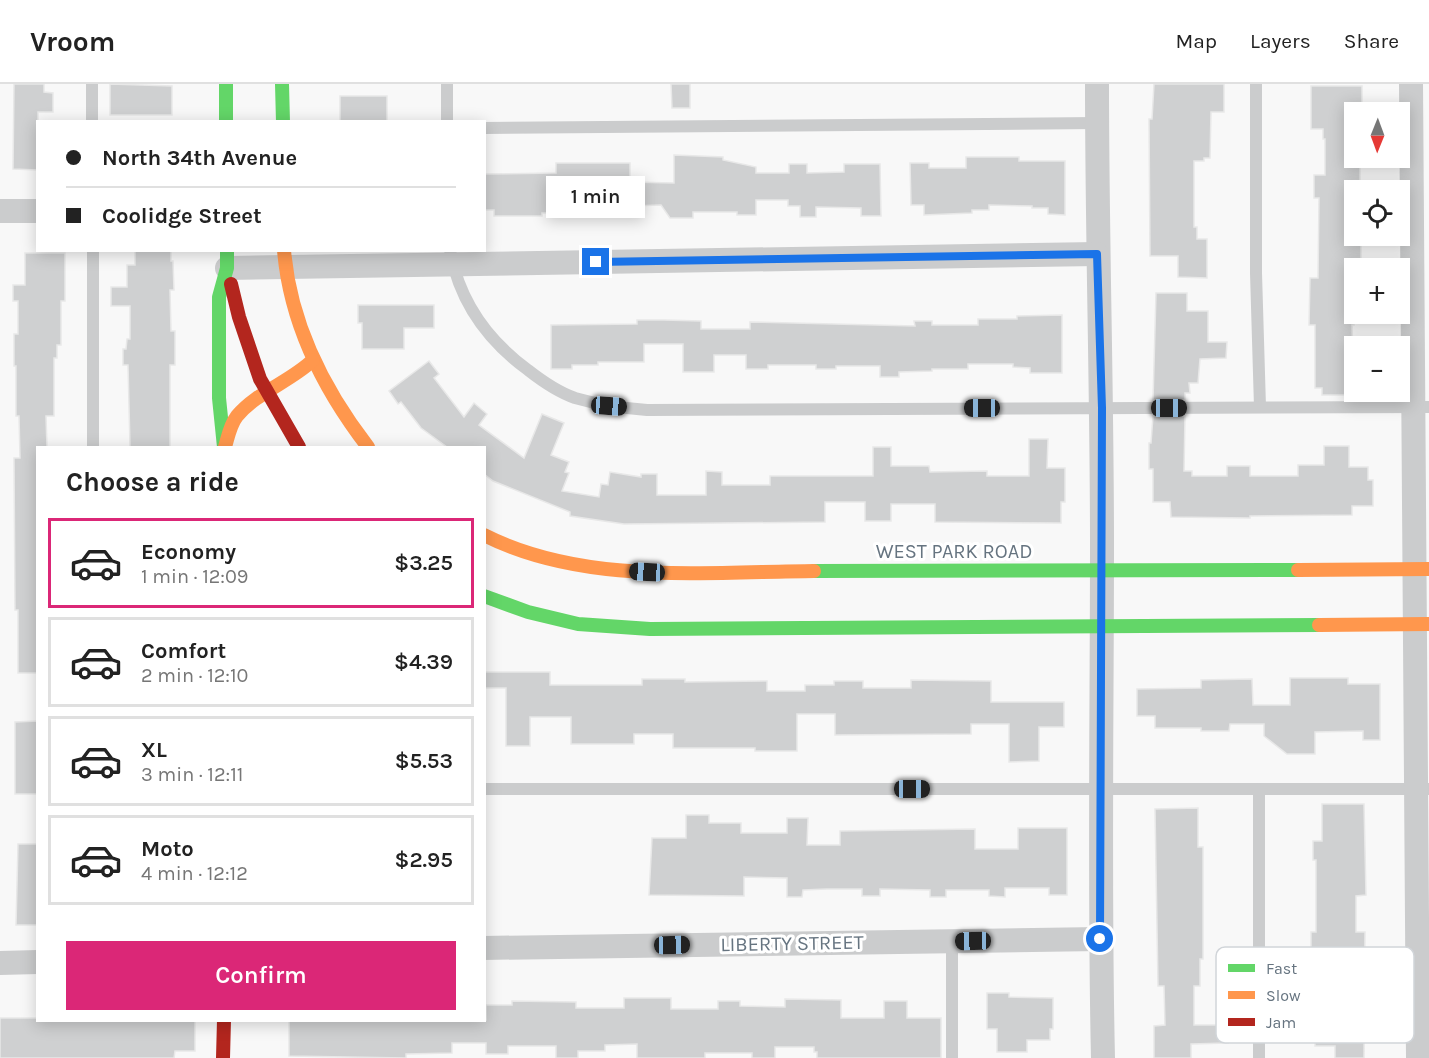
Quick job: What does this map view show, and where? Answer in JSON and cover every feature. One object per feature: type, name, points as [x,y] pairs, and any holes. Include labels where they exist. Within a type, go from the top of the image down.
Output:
[{"type":"street","points":[[226,84],[226,120]]},
{"type":"street","points":[[282,84],[283,120]]},
{"type":"street","points":[[1097,84],[1097,254],[1102,408],[1100,939],[1103,1058]]},
{"type":"street","points":[[1411,84],[1422,407],[1423,789],[1418,1058]]},
{"type":"street","points":[[0,211],[36,211]]},
{"type":"street","points":[[227,259],[1097,254]]},
{"type":"street","points":[[227,259],[238,317],[260,379],[298,446]]},
{"type":"street","points":[[224,446],[219,398],[219,297],[227,259]]},
{"type":"street","points":[[284,259],[313,360],[328,393],[367,446]]},
{"type":"street","points":[[224,446],[236,417],[250,405],[302,372],[313,360]]},
{"type":"street","name":"WEST PARK ROAD","points":[[486,536],[542,559],[588,569],[647,572],[1422,569]]},
{"type":"street","points":[[486,597],[528,612],[578,624],[650,629],[1422,624]]},
{"type":"street","name":"LIBERTY STREET","points":[[486,948],[1100,939]]},
{"type":"street","points":[[0,963],[36,962]]},
{"type":"street","points":[[223,1058],[224,1022]]},
{"type":"lane","points":[[92,84],[92,120]]},
{"type":"lane","points":[[447,84],[447,120]]},
{"type":"lane","points":[[1256,84],[1256,273],[1260,407]]},
{"type":"lane","points":[[486,128],[1097,123]]},
{"type":"lane","points":[[93,252],[93,446]]},
{"type":"lane","points":[[451,257],[473,313],[490,338],[509,357],[541,380],[572,397],[609,406],[647,410],[1422,407]]},
{"type":"lane","points":[[486,789],[1423,789]]},
{"type":"lane","points":[[1259,789],[1259,947]]},
{"type":"lane","points":[[952,941],[952,1058]]},
{"type":"building","points":[[14,84],[44,84],[44,92],[53,93],[53,112],[38,112],[36,170],[13,169]]},
{"type":"building","points":[[110,84],[172,86],[172,115],[110,115]]},
{"type":"building","points":[[671,84],[690,84],[690,108],[672,108]]},
{"type":"building","points":[[1154,84],[1224,84],[1224,112],[1211,112],[1210,158],[1204,158],[1204,161],[1194,161],[1194,227],[1197,227],[1197,239],[1207,239],[1207,278],[1178,277],[1178,256],[1150,256],[1149,119],[1152,119]]},
{"type":"building","points":[[1311,86],[1362,86],[1362,102],[1344,102],[1344,168],[1360,168],[1360,180],[1344,180],[1344,246],[1361,246],[1361,258],[1344,258],[1344,324],[1354,325],[1352,325],[1352,336],[1344,336],[1344,395],[1322,395],[1322,388],[1315,388],[1315,325],[1309,325],[1310,278],[1318,278],[1319,198],[1314,198],[1314,175],[1325,175],[1325,139],[1323,139],[1323,129],[1311,129]]},
{"type":"building","points":[[340,96],[387,96],[387,120],[340,120]]},
{"type":"building","points":[[674,155],[723,157],[723,160],[756,167],[756,173],[789,173],[789,164],[807,164],[807,173],[844,172],[844,164],[880,164],[881,216],[861,216],[861,208],[816,207],[816,217],[800,217],[800,206],[788,206],[788,200],[756,200],[756,215],[737,215],[737,212],[693,212],[693,218],[670,218],[661,205],[630,206],[630,213],[604,213],[604,216],[586,216],[586,213],[542,213],[542,216],[494,216],[494,210],[486,210],[486,174],[556,173],[556,163],[630,163],[630,182],[674,183]]},
{"type":"building","points":[[966,157],[1019,157],[1019,161],[1065,161],[1065,215],[1048,214],[1048,208],[989,205],[989,210],[972,210],[972,213],[924,215],[924,205],[911,205],[910,163],[929,163],[929,168],[966,168]]},
{"type":"building","points":[[135,252],[171,252],[174,290],[170,290],[171,331],[175,331],[175,365],[170,365],[170,446],[130,446],[128,365],[123,365],[123,349],[126,349],[127,339],[130,339],[130,306],[111,306],[111,287],[127,287],[127,265],[135,265]]},
{"type":"building","points":[[25,253],[65,253],[65,301],[61,301],[61,345],[57,345],[57,358],[54,358],[54,416],[46,416],[47,446],[36,446],[36,673],[18,673],[18,610],[15,610],[14,458],[20,458],[19,416],[16,416],[16,366],[14,366],[14,334],[18,334],[18,301],[13,301],[13,285],[25,285]]},
{"type":"building","points":[[1156,293],[1187,293],[1187,311],[1208,311],[1208,342],[1227,342],[1226,358],[1200,359],[1198,383],[1189,383],[1190,393],[1185,393],[1185,400],[1153,400]]},
{"type":"building","points":[[358,305],[434,305],[434,328],[404,328],[404,349],[362,349],[362,323],[358,323]]},
{"type":"building","points":[[1062,315],[1062,373],[1030,373],[1030,368],[1013,367],[1013,364],[968,364],[968,369],[899,372],[899,377],[880,377],[880,366],[836,366],[836,369],[816,369],[816,365],[768,365],[768,369],[746,369],[746,355],[714,355],[714,372],[683,372],[683,344],[644,344],[644,362],[598,362],[598,365],[572,365],[572,369],[551,369],[551,325],[637,324],[637,320],[664,320],[701,321],[701,329],[750,329],[750,322],[915,326],[914,321],[932,321],[932,325],[978,325],[978,319],[1017,319],[1017,316]]},
{"type":"building","points":[[429,361],[439,374],[434,378],[464,417],[474,403],[487,414],[479,425],[524,458],[542,414],[564,423],[551,455],[569,462],[565,472],[569,473],[562,491],[599,497],[601,484],[608,485],[610,472],[641,477],[641,474],[657,474],[657,495],[706,495],[706,471],[722,472],[722,485],[770,485],[770,476],[873,476],[873,447],[891,447],[891,466],[929,466],[930,472],[987,471],[987,476],[1029,476],[1029,439],[1048,439],[1047,468],[1065,468],[1065,502],[1061,502],[1061,523],[935,522],[935,504],[891,504],[891,521],[865,521],[865,502],[825,502],[825,522],[624,524],[570,516],[570,512],[493,481],[486,476],[486,446],[446,446],[421,428],[401,402],[398,404],[389,391]]},
{"type":"building","points":[[1153,416],[1185,416],[1184,471],[1192,471],[1192,476],[1227,476],[1227,466],[1250,466],[1250,476],[1298,476],[1298,465],[1324,465],[1324,446],[1349,446],[1349,467],[1368,467],[1368,480],[1373,480],[1373,506],[1352,506],[1352,515],[1250,516],[1250,518],[1171,517],[1170,502],[1153,502],[1153,469],[1149,469],[1149,443],[1151,443]]},
{"type":"building","points":[[486,672],[550,672],[550,685],[642,685],[642,679],[685,679],[685,682],[767,681],[767,691],[805,691],[805,685],[834,685],[834,681],[863,681],[863,688],[911,688],[911,680],[991,681],[991,702],[1064,702],[1064,727],[1039,727],[1039,761],[1009,762],[1009,724],[971,724],[971,734],[835,735],[835,714],[797,714],[797,751],[755,751],[755,748],[673,748],[673,734],[634,734],[634,744],[571,744],[571,717],[530,717],[530,746],[506,746],[506,688],[486,688]]},
{"type":"building","points":[[1290,678],[1348,678],[1348,684],[1380,684],[1380,740],[1363,740],[1363,731],[1315,732],[1315,754],[1287,754],[1264,736],[1264,724],[1230,724],[1229,731],[1201,731],[1201,728],[1155,728],[1155,716],[1137,716],[1137,689],[1201,688],[1201,680],[1252,679],[1253,705],[1290,705]]},
{"type":"building","points":[[36,721],[36,794],[15,794],[15,722]]},
{"type":"building","points":[[1322,804],[1364,804],[1366,895],[1356,896],[1356,932],[1365,932],[1365,947],[1311,947],[1311,932],[1316,932],[1316,860],[1313,860],[1313,841],[1322,841]]},
{"type":"building","points":[[1198,808],[1198,847],[1203,847],[1203,959],[1200,959],[1200,986],[1194,986],[1194,1025],[1216,1025],[1216,1043],[1228,1043],[1191,1044],[1191,1058],[1154,1058],[1154,1026],[1165,1025],[1164,986],[1158,986],[1155,809]]},
{"type":"building","points":[[686,815],[709,815],[709,823],[741,823],[741,833],[787,833],[787,818],[808,818],[807,845],[840,845],[840,831],[975,829],[975,849],[1018,849],[1018,828],[1067,828],[1067,895],[1049,895],[1049,888],[1005,888],[1005,897],[989,896],[989,890],[946,890],[946,897],[930,897],[930,890],[880,889],[880,896],[862,896],[862,889],[827,889],[803,890],[802,897],[787,897],[787,878],[744,877],[744,896],[649,895],[652,838],[686,838]]},
{"type":"building","points":[[18,844],[36,844],[36,925],[16,925]]},
{"type":"building","points":[[987,993],[1009,993],[1009,997],[1053,998],[1053,1029],[1050,1029],[1050,1040],[1027,1040],[1027,1052],[997,1052],[997,1029],[987,1029]]},
{"type":"building","points":[[624,998],[671,998],[671,1009],[718,1009],[718,1001],[740,1001],[740,1006],[785,1007],[785,999],[841,1000],[841,1018],[884,1018],[884,1001],[907,1001],[907,1018],[941,1018],[941,1058],[817,1058],[814,1047],[775,1047],[775,1058],[752,1058],[752,1053],[705,1053],[705,1058],[637,1058],[637,1044],[605,1045],[605,1051],[578,1051],[578,1058],[556,1058],[556,1046],[508,1046],[508,1054],[486,1054],[486,1043],[452,1043],[452,1053],[406,1054],[406,1058],[289,1056],[289,1022],[486,1022],[486,1005],[512,1005],[512,1001],[576,1002],[576,1008],[624,1008]]},
{"type":"building","points":[[0,1018],[36,1018],[36,1022],[195,1022],[195,1051],[175,1051],[174,1058],[0,1058]]},
{"type":"building","points":[[1315,1043],[1364,1043],[1364,1058],[1335,1058],[1335,1046],[1315,1046]]},
{"type":"traffic: fast","points":[[226,84],[226,120]]},
{"type":"traffic: fast","points":[[282,84],[283,120]]},
{"type":"traffic: fast","points":[[224,446],[219,398],[219,297],[227,268],[227,252]]},
{"type":"traffic: fast","points":[[814,571],[1298,570]]},
{"type":"traffic: fast","points":[[486,597],[528,612],[578,624],[650,629],[1319,625]]},
{"type":"traffic: slow","points":[[284,252],[293,304],[312,354],[337,402],[367,446]]},
{"type":"traffic: slow","points":[[225,446],[233,423],[245,408],[313,360]]},
{"type":"traffic: slow","points":[[486,536],[522,551],[562,562],[603,569],[688,573],[814,571]]},
{"type":"traffic: slow","points":[[1298,570],[1429,569]]},
{"type":"traffic: slow","points":[[1319,625],[1429,624]]},
{"type":"traffic: jam","points":[[231,284],[239,317],[260,379],[298,446]]},
{"type":"traffic: jam","points":[[223,1058],[224,1022]]},
{"type":"route","points":[[596,262],[1097,254],[1102,408],[1100,939]]}]
